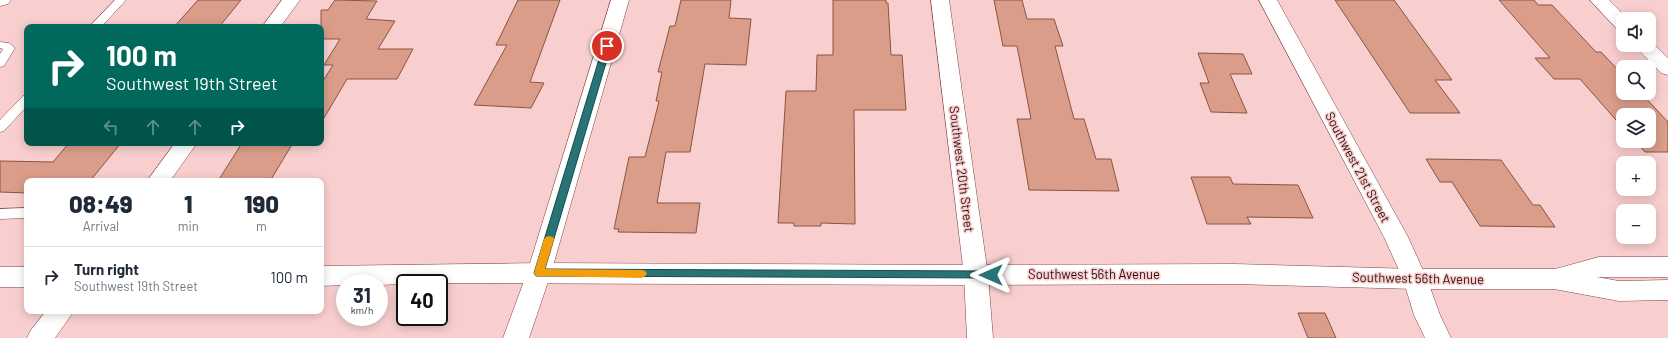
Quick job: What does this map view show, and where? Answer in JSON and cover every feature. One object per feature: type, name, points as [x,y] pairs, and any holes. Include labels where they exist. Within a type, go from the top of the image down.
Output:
[{"type":"street","points":[[273,24],[291,0]]},
{"type":"street","points":[[516,338],[539,273],[620,0]]},
{"type":"street","name":"Southwest 20th Street","points":[[940,0],[976,275],[980,338]]},
{"type":"street","name":"Southwest 21st Street","points":[[1268,0],[1396,237],[1415,279],[1427,315],[1438,338]]},
{"type":"street","points":[[1599,0],[1616,17]]},
{"type":"street","points":[[1651,52],[1668,69]]},
{"type":"street","points":[[160,178],[184,146]]},
{"type":"street","name":"Southwest 56th Avenue","points":[[1554,279],[1599,267],[1668,267]]},
{"type":"street","name":"Southwest 56th Avenue","points":[[324,276],[539,273],[976,275],[1234,274],[1415,279],[1554,279],[1619,290],[1668,290]]},
{"type":"street","points":[[0,277],[24,278]]},
{"type":"street","points":[[40,338],[59,314]]},
{"type":"lane","points":[[98,24],[121,0]]},
{"type":"lane","points":[[0,45],[9,48],[0,63]]},
{"type":"lane","points":[[0,128],[24,102]]},
{"type":"lane","points":[[0,214],[24,214]]},
{"type":"building","points":[[198,0],[241,0],[221,24],[177,24]]},
{"type":"building","points":[[335,0],[377,1],[366,19],[395,21],[378,49],[413,49],[397,79],[347,79],[324,118],[324,79],[333,65],[324,65],[340,39],[324,39],[324,24],[321,24],[321,10],[328,10]]},
{"type":"building","points":[[518,0],[560,0],[530,82],[544,83],[531,108],[474,105],[507,45],[496,45]]},
{"type":"building","points":[[681,0],[731,0],[729,18],[751,19],[746,65],[705,64],[690,152],[666,152],[657,203],[700,203],[696,233],[618,232],[619,229],[614,229],[629,157],[645,157],[659,101],[656,101],[662,72],[658,72],[670,26],[675,26]]},
{"type":"building","points":[[833,0],[886,0],[886,3],[888,3],[891,55],[902,55],[906,110],[854,110],[855,224],[821,223],[821,226],[794,226],[794,223],[778,223],[786,91],[816,91],[817,55],[833,55]]},
{"type":"building","points":[[994,0],[1022,0],[1027,19],[1054,19],[1063,46],[1055,46],[1074,119],[1084,119],[1096,159],[1111,159],[1119,191],[1029,190],[1017,119],[1031,119],[1017,46],[1003,46]]},
{"type":"building","points":[[1335,0],[1394,0],[1452,80],[1435,80],[1460,113],[1410,113]]},
{"type":"building","points":[[1499,0],[1534,0],[1538,5],[1552,5],[1596,52],[1601,52],[1616,68],[1616,100],[1648,100],[1655,108],[1616,108],[1616,120],[1580,79],[1554,79],[1535,58],[1550,58]]},
{"type":"building","points":[[1198,53],[1243,54],[1252,74],[1230,74],[1247,113],[1211,112],[1200,83],[1209,83]]},
{"type":"building","points":[[1656,109],[1668,122],[1668,152],[1645,152],[1641,148],[1656,148]]},
{"type":"building","points":[[66,146],[119,146],[92,178],[24,178],[24,193],[0,192],[0,161],[53,162]]},
{"type":"building","points":[[240,146],[291,146],[272,178],[220,178]]},
{"type":"building","points":[[1426,159],[1501,160],[1533,205],[1540,205],[1555,227],[1480,226],[1452,182],[1440,182]]},
{"type":"building","points":[[1191,177],[1230,177],[1233,184],[1298,185],[1313,218],[1247,217],[1251,224],[1207,224]]},
{"type":"building","points":[[1298,313],[1325,313],[1336,338],[1308,338]]},
{"type":"slow traffic","points":[[549,239],[539,273],[642,274]]},
{"type":"route","points":[[607,46],[539,273],[991,275]]}]
